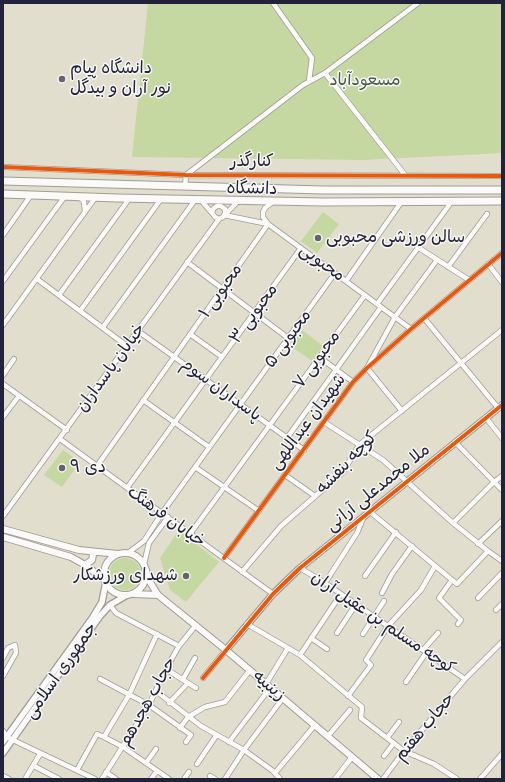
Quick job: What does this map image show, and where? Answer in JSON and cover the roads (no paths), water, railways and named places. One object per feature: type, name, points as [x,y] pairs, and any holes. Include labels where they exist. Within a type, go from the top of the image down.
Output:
[{"type":"main road","name":"دانشگاه","points":[[3,181],[324,190],[502,190]]},
{"type":"main road","points":[[324,190],[324,202]]},
{"type":"main road","name":"دانشگاه","points":[[3,194],[129,199],[324,202],[502,201]]},
{"type":"main road","points":[[3,529],[79,550],[118,554],[128,553],[136,556],[145,567],[145,581],[142,587],[130,595]]},
{"type":"main road","points":[[3,537],[70,557],[85,564],[105,581]]},
{"type":"main road","points":[[85,564],[92,560],[92,552]]},
{"type":"main road","points":[[118,554],[108,561],[105,567],[105,581],[108,587],[121,595],[158,595]]},
{"type":"main road","name":"زینبیه","points":[[145,567],[148,579],[158,595],[250,670],[378,779]]},
{"type":"street","points":[[273,3],[312,58],[309,82]]},
{"type":"street","points":[[185,187],[186,175],[303,85],[325,73],[418,3]]},
{"type":"street","points":[[325,73],[405,175]]},
{"type":"street","name":"کنارگذر","points":[[3,167],[186,175],[502,176]]},
{"type":"street","points":[[3,235],[31,195]]},
{"type":"street","points":[[3,281],[65,196]]},
{"type":"street","points":[[80,197],[84,202],[85,212]]},
{"type":"street","points":[[4,321],[37,280],[95,198]]},
{"type":"street","points":[[58,295],[129,199]]},
{"type":"street","points":[[80,311],[162,199]]},
{"type":"street","points":[[102,328],[198,200],[215,217],[219,219],[223,217],[238,200]]},
{"type":"street","points":[[268,224],[263,217],[263,212],[265,208],[274,201]]},
{"type":"street","points":[[287,438],[336,370],[418,248],[452,201]]},
{"type":"street","points":[[346,281],[402,202]]},
{"type":"street","points":[[212,213],[213,209],[217,206],[221,206],[225,209],[225,214]]},
{"type":"street","name":"محبوبی","points":[[225,214],[268,224],[411,329]]},
{"type":"street","points":[[448,267],[487,214]]},
{"type":"street","name":"خیابان پاسداران","points":[[3,516],[219,219]]},
{"type":"street","name":"محبوبی ۱","points":[[97,466],[268,224]]},
{"type":"street","name":"محبوبی ۳","points":[[127,488],[301,248]]},
{"type":"street","points":[[418,248],[469,280]]},
{"type":"street","name":"شهیدان عبداللهی","points":[[224,558],[353,382],[366,368],[411,329],[502,253]]},
{"type":"street","points":[[402,411],[366,368],[395,317],[437,260]]},
{"type":"street","points":[[187,262],[288,338]]},
{"type":"street","points":[[488,264],[502,282]]},
{"type":"street","name":"محبوبی ۵","points":[[128,553],[144,541],[209,447],[335,273]]},
{"type":"street","points":[[37,280],[127,346]]},
{"type":"street","name":"محبوبی ۷","points":[[190,534],[365,295]]},
{"type":"street","points":[[424,318],[461,363],[500,406]]},
{"type":"street","name":"پاسداران سوم","points":[[138,330],[304,450]]},
{"type":"street","name":"کوچه بنفشه","points":[[242,572],[280,526],[343,472],[359,445],[502,330]]},
{"type":"street","points":[[190,334],[222,357]]},
{"type":"street","points":[[319,357],[353,382]]},
{"type":"street","points":[[3,375],[14,359]]},
{"type":"street","points":[[3,384],[67,430]]},
{"type":"street","points":[[3,417],[20,396]]},
{"type":"street","points":[[143,400],[209,447]]},
{"type":"street","name":"ملا محمدعلی آرانی","points":[[226,650],[273,594],[300,568],[500,406]]},
{"type":"street","points":[[486,418],[502,438]]},
{"type":"street","points":[[324,422],[383,460],[453,523],[478,544],[502,560]]},
{"type":"street","name":"خیابان فرهنگ","points":[[60,439],[273,594]]},
{"type":"street","points":[[455,442],[502,490]]},
{"type":"street","points":[[195,467],[225,486],[259,511]]},
{"type":"street","points":[[285,475],[315,496]]},
{"type":"street","points":[[453,523],[494,482],[502,476]]},
{"type":"street","points":[[326,583],[357,533],[367,513],[396,532],[457,584],[488,551]]},
{"type":"street","points":[[145,567],[149,543],[168,518]]},
{"type":"street","points":[[478,544],[502,521]]},
{"type":"street","points":[[365,576],[396,532]]},
{"type":"street","points":[[382,593],[392,574],[412,546]]},
{"type":"street","points":[[348,696],[371,665],[366,660],[388,626],[421,590],[435,566]]},
{"type":"street","name":"کوچه مسلم بن عقیل آران","points":[[300,568],[326,583],[465,679]]},
{"type":"street","points":[[478,598],[502,572]]},
{"type":"street","points":[[452,580],[439,598],[461,620],[458,624]]},
{"type":"street","name":"جمهوری اسلامی","points":[[3,742],[5,736],[93,617],[102,602],[105,581]]},
{"type":"street","points":[[300,655],[341,594]]},
{"type":"street","name":"جمهوری اسلامی","points":[[3,753],[100,616],[110,605],[130,595]]},
{"type":"street","points":[[363,634],[384,601]]},
{"type":"street","points":[[337,632],[356,604]]},
{"type":"street","points":[[496,610],[502,604]]},
{"type":"street","points":[[110,605],[116,613],[179,646]]},
{"type":"street","points":[[247,624],[300,655],[362,707],[361,718],[394,744],[404,751],[434,764],[457,779]]},
{"type":"street","name":"حجاب هجدهم","points":[[102,779],[148,705],[179,646],[196,625]]},
{"type":"street","points":[[406,682],[424,652],[438,633]]},
{"type":"street","points":[[104,737],[129,695],[156,634]]},
{"type":"street","points":[[311,638],[327,649]]},
{"type":"street","name":"حجاب هفتم","points":[[383,779],[404,751],[465,679],[502,642]]},
{"type":"street","points":[[3,658],[8,648],[15,645],[16,652],[3,676]]},
{"type":"street","points":[[229,742],[268,686],[288,648]]},
{"type":"street","points":[[203,678],[226,650]]},
{"type":"street","points":[[183,679],[195,658]]},
{"type":"street","points":[[166,669],[196,688]]},
{"type":"street","points":[[180,728],[188,717],[205,707],[225,702],[250,670]]},
{"type":"street","points":[[100,679],[148,705],[191,735],[186,742]]},
{"type":"street","points":[[169,703],[188,683]]},
{"type":"street","points":[[156,691],[169,703],[216,736],[244,750],[275,773],[280,779]]},
{"type":"street","points":[[225,779],[244,750],[283,698]]},
{"type":"street","points":[[328,736],[350,710]]},
{"type":"street","points":[[387,738],[399,722]]},
{"type":"street","points":[[275,773],[315,725]]},
{"type":"street","points":[[3,731],[5,736],[12,740],[95,779]]},
{"type":"street","points":[[77,770],[98,734],[123,747],[169,779]]},
{"type":"street","points":[[197,764],[216,736]]},
{"type":"street","points":[[384,756],[394,744]]},
{"type":"street","points":[[146,763],[156,749]]},
{"type":"street","points":[[26,779],[40,754]]},
{"type":"street","points":[[480,779],[502,754]]},
{"type":"street","points":[[335,779],[352,757]]},
{"type":"street","points":[[34,766],[57,779]]},
{"type":"street","points":[[151,779],[157,771]]},
{"type":"street","points":[[106,772],[116,779]]},
{"type":"street","points":[[184,779],[189,772]]},
{"type":"street","points":[[3,776],[9,779]]},
{"type":"street","points":[[210,776],[215,779]]},
{"type":"place","name":"دانشگاه پیام نور آران و بیدگل","points":[[62,79]]},
{"type":"place","name":"سالن ورزشی محبوبی","points":[[318,238]]},
{"type":"place","name":"۹ دی","points":[[62,468]]},
{"type":"place","name":"شهدای ورزشکار","points":[[186,576]]},
{"type":"park label","name":"مسعودآباد","points":[[365,81]]}]
